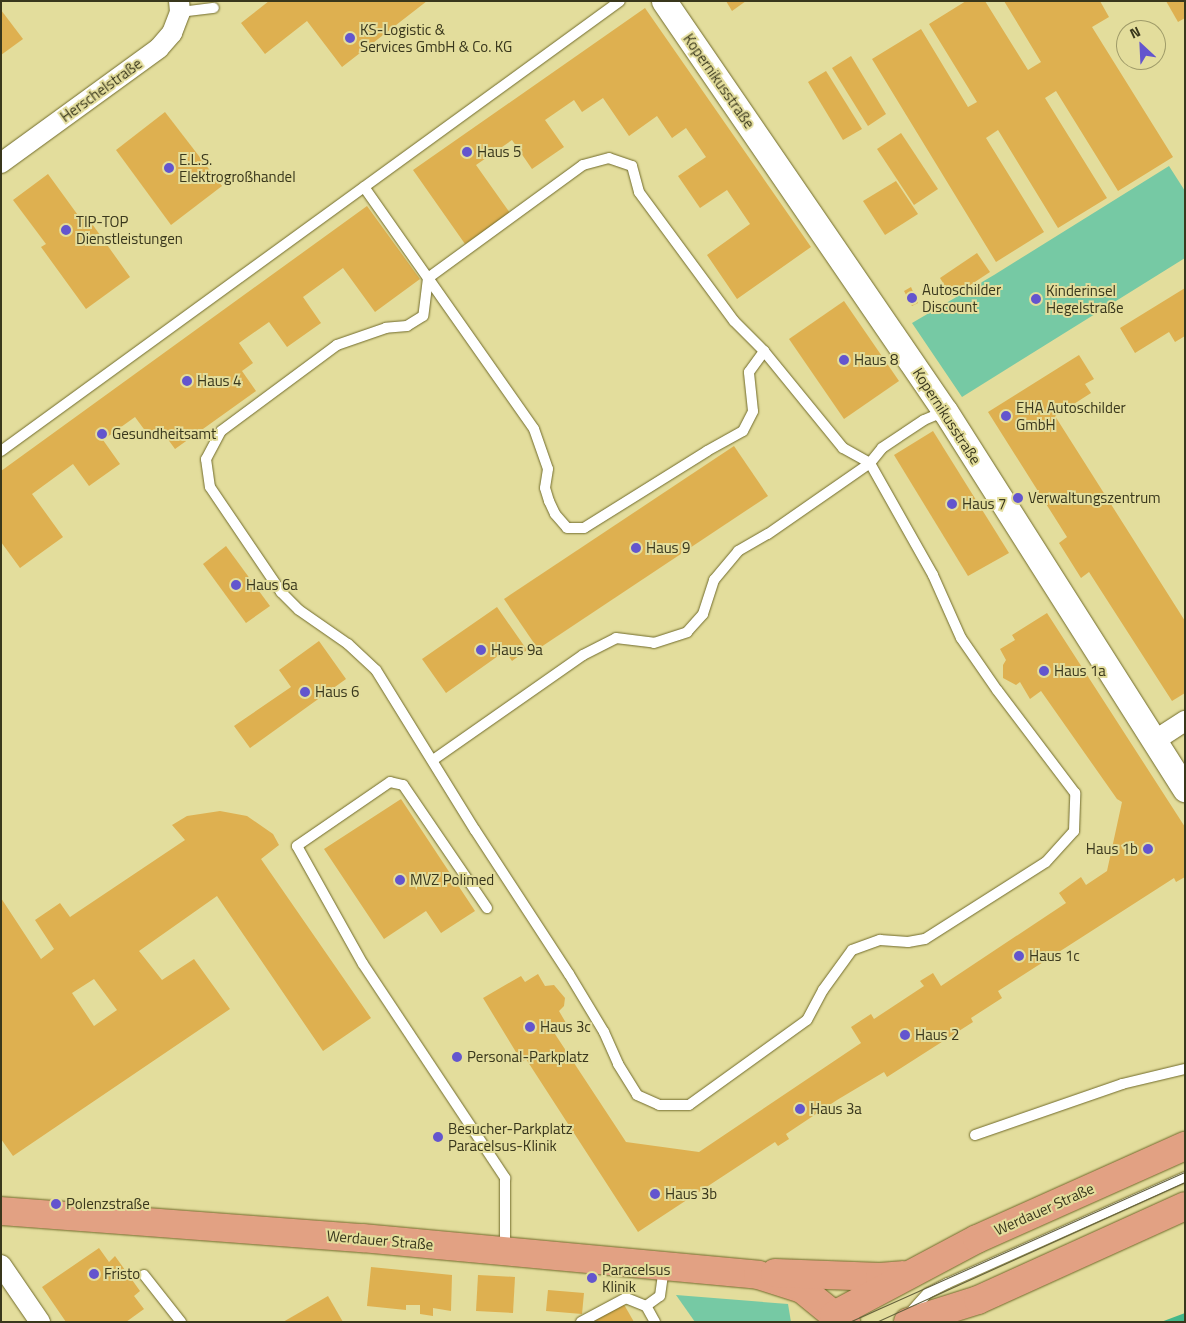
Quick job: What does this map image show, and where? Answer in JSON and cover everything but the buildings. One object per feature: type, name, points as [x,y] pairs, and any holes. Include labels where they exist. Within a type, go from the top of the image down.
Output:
[{"type":"main road","name":"Werdauer Straße","points":[[1,1211],[342,1236],[758,1275],[802,1289],[840,1319],[913,1272],[977,1238],[1185,1146]]},
{"type":"main road","points":[[908,1322],[978,1300],[1185,1206]]},
{"type":"main road","name":"Werdauer Straße","points":[[758,1275],[786,1272],[872,1277],[913,1272]]},
{"type":"street","name":"Kopernikusstraße","points":[[664,1],[945,411],[1185,789]]},
{"type":"street","name":"Herschelstraße","points":[[1,163],[159,48],[172,33],[179,6]]},
{"type":"street","points":[[1154,741],[1185,722]]},
{"type":"street","points":[[1,1265],[40,1322]]},
{"type":"lane","points":[[1,451],[620,1]]},
{"type":"lane","points":[[179,6],[214,8]]},
{"type":"lane","points":[[609,158],[632,166],[639,192],[677,247],[734,321],[764,351],[843,448],[870,463],[933,575],[961,638],[997,690],[1075,793],[1074,831],[1046,862],[925,939],[908,942],[880,940],[852,950],[823,990],[808,1020],[689,1105],[659,1105],[637,1095],[618,1064],[604,1032],[569,974],[475,830],[376,670],[348,644],[299,610],[282,592],[210,487],[206,459],[221,431],[337,345],[386,328],[407,326],[423,316],[428,278],[583,165],[609,158]]},
{"type":"lane","points":[[364,187],[534,430],[548,469],[545,488],[549,501],[555,514],[567,528],[584,528],[707,451],[743,432],[753,411],[749,372],[764,351]]},
{"type":"lane","points":[[433,760],[583,655],[616,638],[654,643],[687,632],[702,614],[714,580],[738,552],[768,534],[870,463],[882,448],[924,420],[945,411]]},
{"type":"lane","points":[[487,908],[403,785],[390,782],[296,846],[363,964],[505,1178],[505,1252]]},
{"type":"lane","points":[[975,1135],[1122,1084],[1185,1069]]},
{"type":"lane","points":[[901,1322],[928,1293],[1185,1177]]},
{"type":"lane","points":[[646,1306],[660,1296],[665,1265]]},
{"type":"lane","points":[[913,1272],[929,1279],[948,1283]]},
{"type":"lane","points":[[144,1275],[181,1322]]},
{"type":"lane","points":[[581,1322],[626,1298],[646,1306],[655,1322]]},
{"type":"green space","name":"Kinderinsel Hegelstraße","points":[[1169,166],[1185,191],[1185,258],[962,397],[912,323],[994,275]]},
{"type":"green space","points":[[676,1295],[788,1304],[791,1322],[695,1322]]},
{"type":"green space","points":[[1185,1313],[1185,1322],[1161,1322]]},
{"type":"tram line","points":[[849,1322],[1185,1172]]},
{"type":"tram line","points":[[876,1322],[1185,1182]]},
{"type":"place","name":"KS-Logistic & Services GmbH & Co. KG","points":[[350,38]]},
{"type":"place","name":"Haus 5","points":[[467,152]]},
{"type":"place","name":"E.L.S. Elektrogroßhandel","points":[[169,168]]},
{"type":"place","name":"TIP-TOP Dienstleistungen","points":[[66,230]]},
{"type":"place","name":"Autoschilder Discount","points":[[912,298]]},
{"type":"place","name":"Kinderinsel Hegelstraße","points":[[1036,299]]},
{"type":"place","name":"Haus 8","points":[[844,360]]},
{"type":"place","name":"Haus 4","points":[[187,381]]},
{"type":"place","name":"EHA Autoschilder GmbH","points":[[1006,416]]},
{"type":"place","name":"Gesundheitsamt","points":[[102,434]]},
{"type":"place","name":"Verwaltungszentrum","points":[[1018,498]]},
{"type":"place","name":"Haus 7","points":[[952,504]]},
{"type":"place","name":"Haus 9","points":[[636,548]]},
{"type":"place","name":"Haus 6a","points":[[236,585]]},
{"type":"place","name":"Haus 9a","points":[[481,650]]},
{"type":"place","name":"Haus 1a","points":[[1044,671]]},
{"type":"place","name":"Haus 6","points":[[305,692]]},
{"type":"place","name":"Haus 1b","points":[[1148,849]]},
{"type":"place","name":"MVZ Polimed","points":[[400,880]]},
{"type":"place","name":"Haus 1c","points":[[1019,956]]},
{"type":"place","name":"Haus 3c","points":[[530,1027]]},
{"type":"place","name":"Haus 2","points":[[905,1035]]},
{"type":"place","name":"Personal-Parkplatz","points":[[457,1057]]},
{"type":"place","name":"Haus 3a","points":[[800,1109]]},
{"type":"place","name":"Besucher-Parkplatz Paracelsus-Klinik","points":[[438,1137]]},
{"type":"place","name":"Haus 3b","points":[[655,1194]]},
{"type":"place","name":"Polenzstraße","points":[[56,1204]]},
{"type":"place","name":"Fristo","points":[[94,1274]]},
{"type":"place","name":"Paracelsus Klinik","points":[[592,1278]]}]
